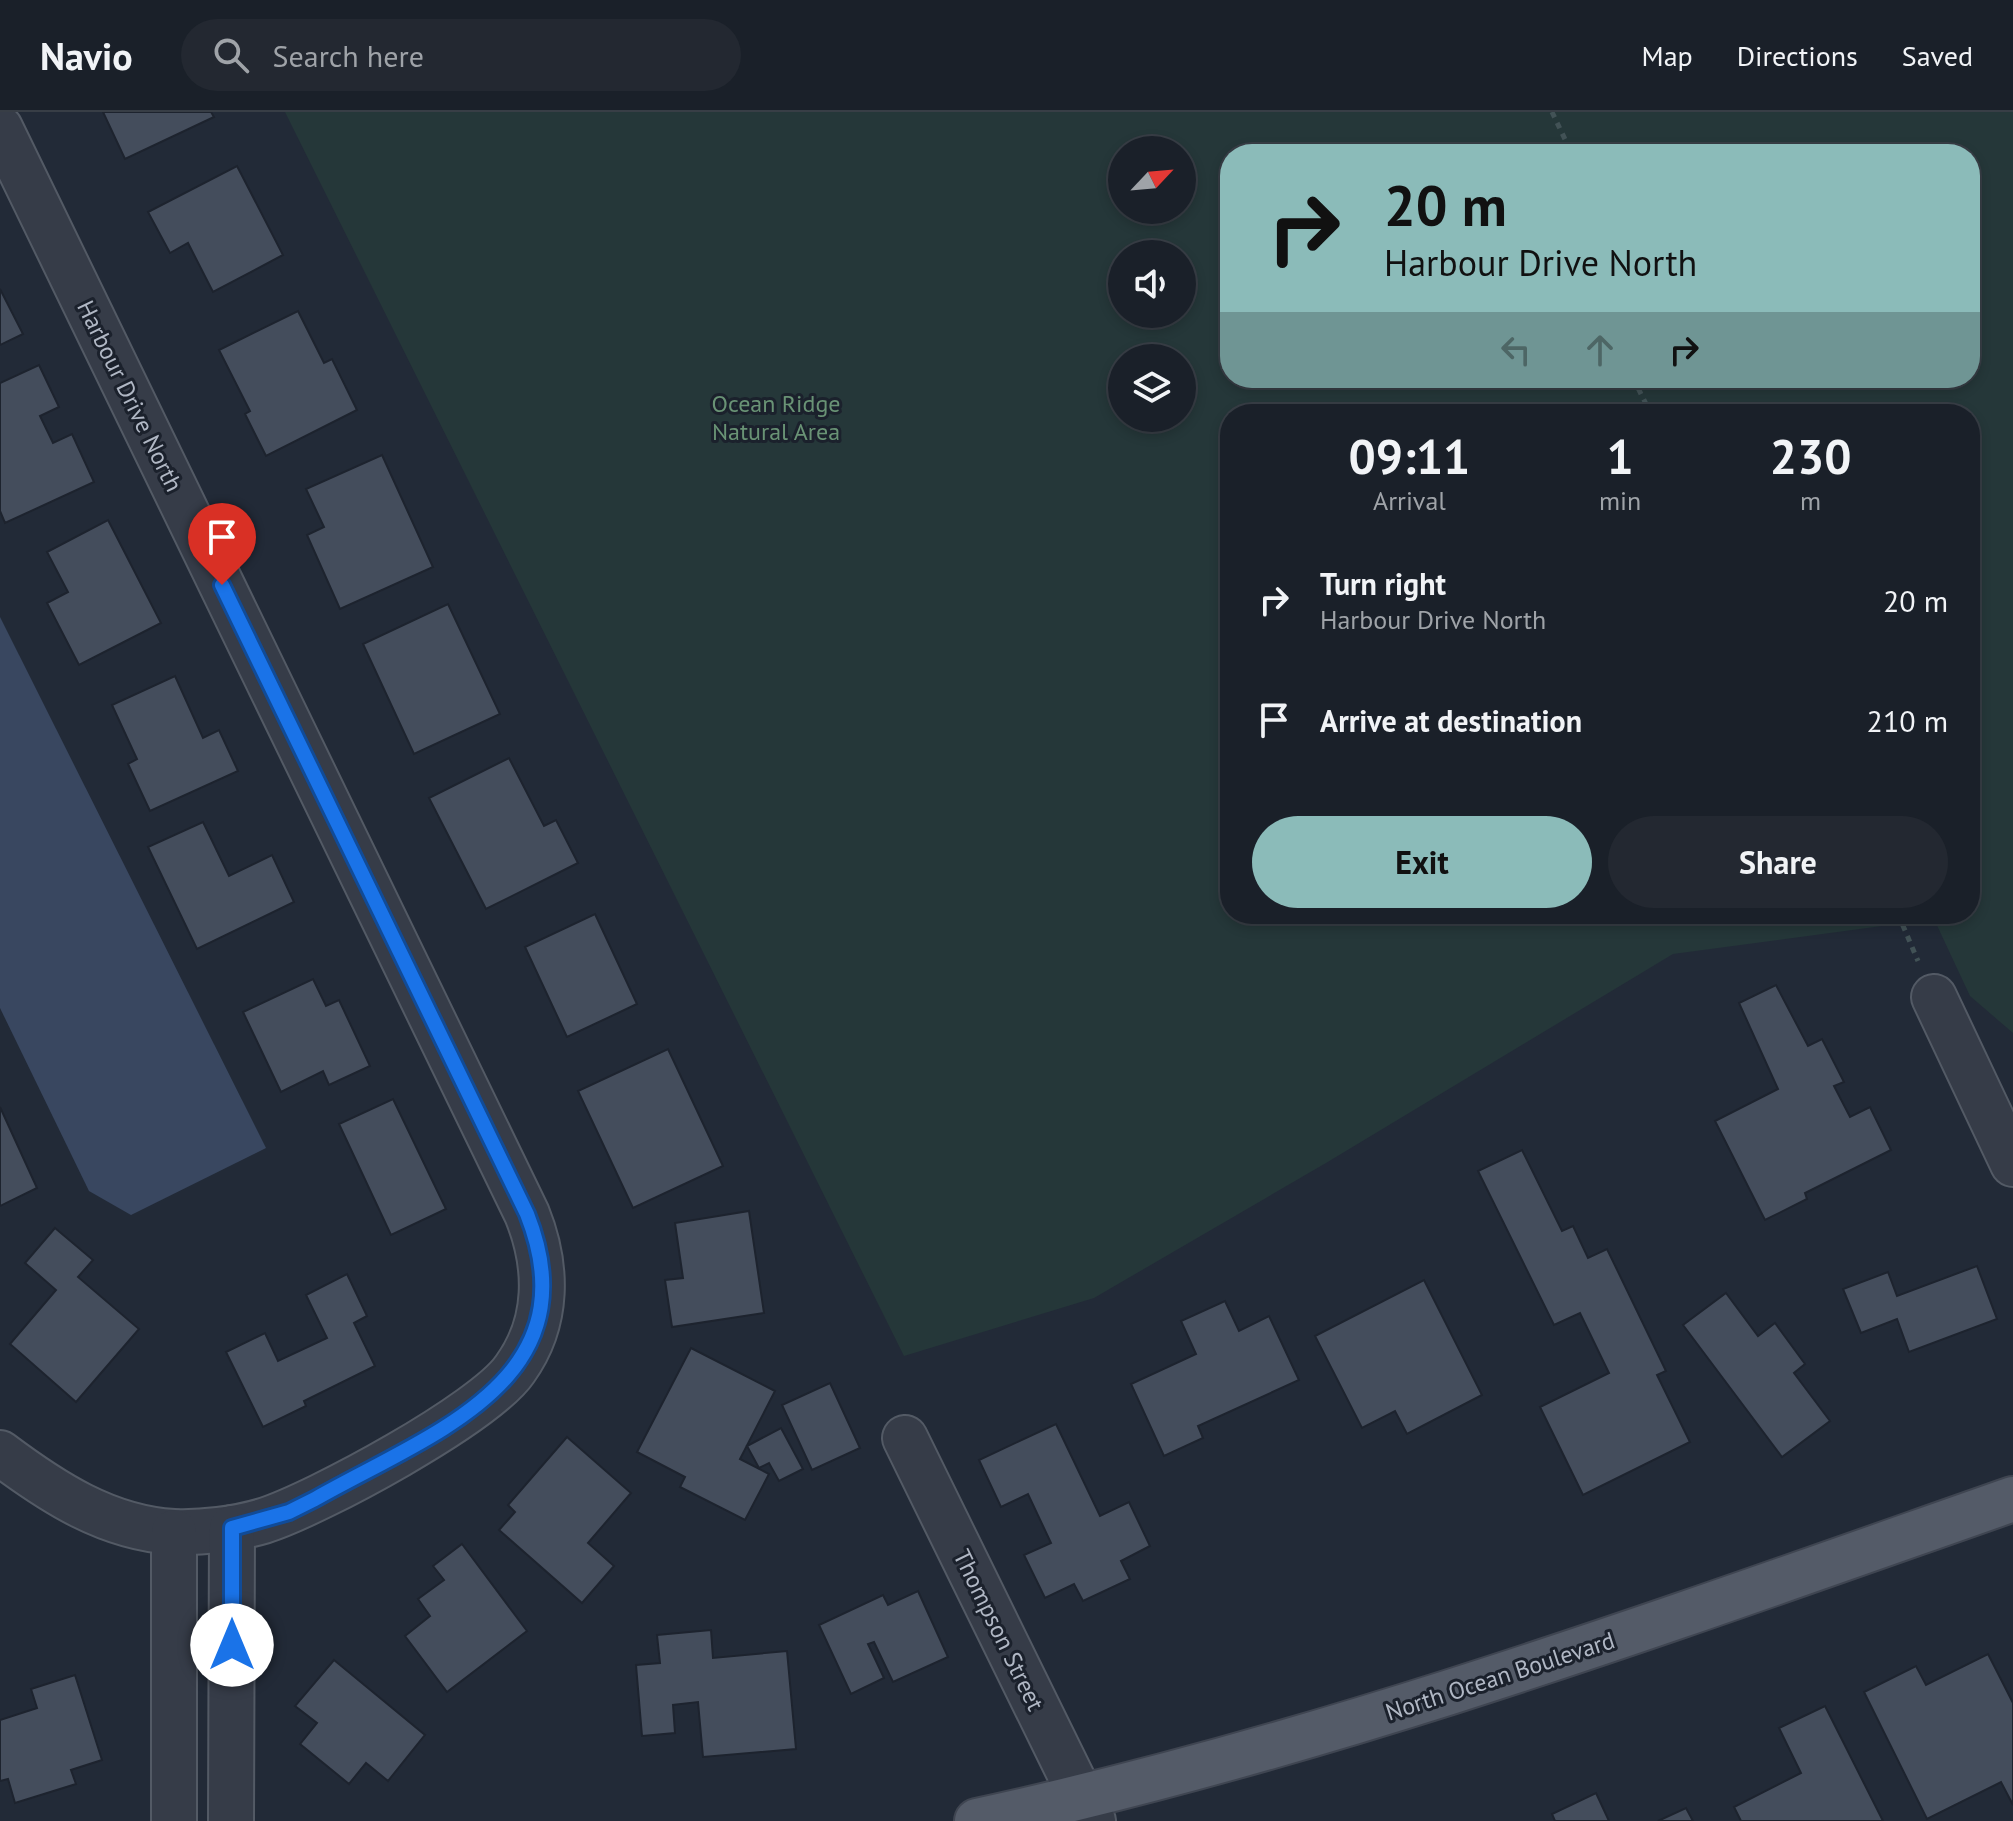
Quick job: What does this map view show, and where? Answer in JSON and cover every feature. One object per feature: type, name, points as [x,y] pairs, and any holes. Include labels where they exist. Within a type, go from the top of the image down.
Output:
[{"type":"main road","name":"North Ocean Boulevard","points":[[977,1821],[1087,1810],[1263,1751],[1504,1678],[2013,1499]]},
{"type":"street","name":"Harbour Drive North","points":[[0,128],[527,1214],[543,1265],[538,1320],[515,1369],[497,1390],[476,1408],[289,1512],[232,1528],[174,1532],[99,1515],[46,1488],[0,1453]]},
{"type":"street","points":[[1934,997],[2013,1164]]},
{"type":"street","name":"Thompson Street","points":[[905,1438],[1087,1810]]},
{"type":"street","points":[[231,1821],[232,1528]]},
{"type":"street","points":[[174,1532],[174,1821]]},
{"type":"path","points":[[1552,112],[1567,144]]},
{"type":"path","points":[[1902,924],[1934,997]]},
{"type":"green space","name":"Ocean Ridge Natural Area","points":[[285,112],[2013,112],[2013,1033],[1970,996],[1936,924],[1980,924],[1980,404],[1220,404],[1220,924],[1897,924],[1673,954],[1326,1163],[1094,1298],[904,1356]]},
{"type":"water","points":[[0,617],[266,1148],[131,1215],[89,1191],[0,1008]]},
{"type":"building","points":[[103,112],[211,112],[214,117],[125,159]]},
{"type":"building","points":[[237,166],[283,255],[213,292],[188,243],[170,253],[148,212]]},
{"type":"building","points":[[0,289],[23,334],[0,345]]},
{"type":"building","points":[[298,311],[324,363],[332,359],[357,410],[266,456],[245,414],[250,411],[219,350]]},
{"type":"building","points":[[39,365],[59,407],[40,416],[53,443],[72,434],[94,482],[5,523],[0,511],[0,383]]},
{"type":"building","points":[[382,455],[433,567],[340,609],[307,535],[324,527],[306,489]]},
{"type":"building","points":[[108,520],[161,623],[79,665],[47,603],[68,592],[47,552]]},
{"type":"building","points":[[448,604],[500,714],[414,754],[363,644]]},
{"type":"building","points":[[175,676],[203,738],[219,730],[238,771],[150,811],[128,764],[137,759],[112,705]]},
{"type":"building","points":[[509,758],[544,826],[556,820],[578,863],[486,909],[429,798]]},
{"type":"building","points":[[203,822],[229,876],[272,855],[294,902],[197,949],[148,847]]},
{"type":"building","points":[[595,914],[637,1004],[567,1037],[525,947]]},
{"type":"building","points":[[313,979],[326,1006],[339,1000],[370,1066],[329,1085],[323,1071],[281,1092],[243,1012]]},
{"type":"building","points":[[1776,985],[1808,1046],[1822,1039],[1844,1082],[1834,1086],[1850,1117],[1870,1107],[1891,1150],[1805,1193],[1807,1199],[1765,1220],[1715,1121],[1778,1089],[1739,1003]]},
{"type":"building","points":[[668,1049],[723,1166],[633,1208],[578,1091]]},
{"type":"building","points":[[393,1099],[446,1209],[391,1235],[339,1124]]},
{"type":"building","points":[[0,1107],[37,1188],[0,1206]]},
{"type":"building","points":[[1522,1150],[1562,1231],[1573,1226],[1588,1258],[1607,1249],[1666,1371],[1657,1375],[1690,1442],[1583,1495],[1540,1407],[1609,1373],[1580,1313],[1554,1325],[1478,1171]]},
{"type":"building","points":[[749,1211],[764,1313],[672,1327],[665,1280],[683,1278],[675,1223]]},
{"type":"building","points":[[55,1228],[93,1260],[78,1277],[139,1329],[76,1402],[10,1344],[56,1290],[25,1263]]},
{"type":"building","points":[[1977,1266],[1997,1319],[1909,1352],[1897,1319],[1861,1333],[1843,1289],[1888,1272],[1897,1296]]},
{"type":"building","points":[[347,1274],[367,1316],[354,1323],[375,1366],[304,1401],[306,1406],[263,1427],[226,1352],[265,1333],[278,1361],[327,1338],[306,1295]]},
{"type":"building","points":[[1424,1280],[1482,1395],[1407,1434],[1395,1411],[1362,1428],[1315,1336]]},
{"type":"building","points":[[1726,1293],[1758,1336],[1775,1323],[1805,1364],[1794,1373],[1830,1421],[1782,1457],[1683,1325]]},
{"type":"building","points":[[1225,1301],[1239,1331],[1269,1316],[1299,1380],[1198,1426],[1203,1438],[1164,1456],[1131,1384],[1196,1354],[1181,1321]]},
{"type":"building","points":[[691,1348],[775,1391],[740,1459],[769,1474],[745,1520],[680,1487],[685,1477],[637,1452]]},
{"type":"building","points":[[830,1383],[860,1448],[812,1470],[782,1405]]},
{"type":"building","points":[[1056,1424],[1100,1516],[1129,1502],[1150,1546],[1121,1561],[1130,1579],[1083,1601],[1074,1584],[1045,1598],[1024,1555],[1051,1543],[1028,1494],[1001,1507],[979,1460]]},
{"type":"building","points":[[781,1428],[803,1469],[779,1481],[769,1463],[759,1468],[747,1446]]},
{"type":"building","points":[[567,1437],[631,1493],[588,1543],[614,1566],[582,1603],[499,1530],[515,1512],[508,1505]]},
{"type":"building","points":[[462,1544],[527,1631],[447,1692],[405,1636],[430,1616],[418,1599],[444,1580],[433,1566]]},
{"type":"building","points":[[918,1591],[948,1657],[893,1682],[874,1642],[868,1644],[884,1678],[851,1694],[819,1625],[883,1595],[888,1605]]},
{"type":"building","points":[[711,1630],[713,1658],[787,1651],[796,1749],[703,1757],[698,1702],[673,1705],[675,1733],[642,1736],[636,1665],[660,1663],[657,1635]]},
{"type":"building","points":[[1988,1654],[2013,1703],[2013,1805],[2001,1782],[1927,1819],[1864,1692],[1916,1666],[1926,1685]]},
{"type":"building","points":[[334,1660],[425,1735],[388,1781],[366,1763],[349,1784],[300,1744],[317,1723],[295,1706]]},
{"type":"building","points":[[75,1675],[102,1760],[71,1770],[76,1784],[15,1803],[8,1779],[0,1781],[0,1720],[37,1708],[31,1689]]},
{"type":"building","points":[[1825,1706],[1883,1821],[1741,1821],[1734,1807],[1801,1773],[1779,1728]]},
{"type":"building","points":[[1596,1793],[1609,1821],[1555,1821],[1552,1814]]},
{"type":"building","points":[[1686,1808],[1693,1821],[1658,1821]]},
{"type":"route","points":[[222,585],[527,1214],[543,1265],[543,1293],[529,1345],[515,1369],[476,1408],[289,1512],[232,1528],[232,1645]]}]
